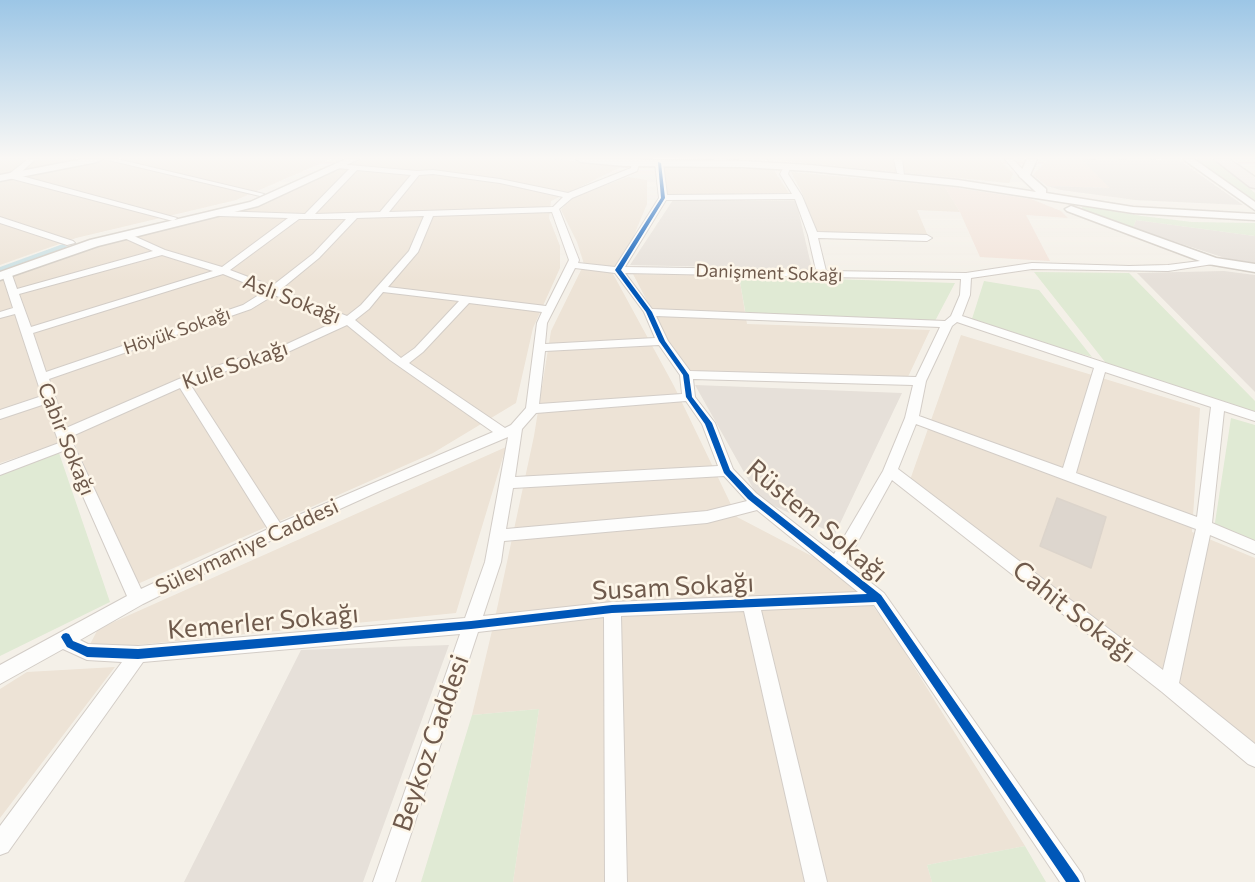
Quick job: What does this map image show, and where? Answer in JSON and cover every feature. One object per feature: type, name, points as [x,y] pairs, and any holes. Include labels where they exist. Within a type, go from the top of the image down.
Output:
[{"type":"main road","points":[[2,273],[70,243],[245,200]]},
{"type":"main road","points":[[2,273],[79,247],[220,213],[262,200]]},
{"type":"main road","points":[[1043,200],[1213,261],[1255,268]]},
{"type":"main road","points":[[1064,200],[1133,210],[1255,217]]},
{"type":"main road","points":[[1116,200],[1155,205],[1255,208]]},
{"type":"main road","points":[[1083,203],[1077,204],[1076,207],[1092,216]]},
{"type":"main road","points":[[173,218],[191,219]]},
{"type":"street","points":[[105,200],[173,218]]},
{"type":"street","points":[[26,333],[223,272],[303,216],[319,200]]},
{"type":"street","points":[[383,214],[394,200]]},
{"type":"street","points":[[220,213],[354,216],[555,209],[565,200]]},
{"type":"street","points":[[618,270],[662,200]]},
{"type":"street","points":[[800,200],[813,235],[822,274]]},
{"type":"street","points":[[532,409],[542,323],[574,260],[555,209]]},
{"type":"street","name":"Kule Sokağı","points":[[0,470],[183,382],[250,358],[262,360],[348,320],[382,289],[413,252],[429,213]]},
{"type":"street","name":"Höyük Sokağı","points":[[41,378],[247,307],[271,292],[316,256],[354,216]]},
{"type":"street","points":[[0,220],[70,243]]},
{"type":"street","name":"Aslı Sokağı","points":[[125,235],[162,252],[223,272],[348,320],[402,363],[509,431]]},
{"type":"street","points":[[813,235],[927,238]]},
{"type":"street","points":[[13,293],[162,252]]},
{"type":"street","name":"Danişment Sokağı","points":[[572,265],[618,270],[966,276],[1032,266],[1168,268],[1213,261]]},
{"type":"street","name":"Rüstem Sokağı","points":[[618,270],[649,312],[662,341],[686,375],[689,396],[708,423],[727,471],[759,504],[878,598],[1074,882]]},
{"type":"street","name":"Cabir Sokağı","points":[[2,273],[13,293],[64,440],[137,599]]},
{"type":"street","points":[[836,566],[890,471],[912,418],[920,381],[965,295],[966,276]]},
{"type":"street","points":[[382,289],[465,301],[548,309]]},
{"type":"street","points":[[402,363],[419,350],[465,301]]},
{"type":"street","points":[[0,315],[19,310]]},
{"type":"street","points":[[649,312],[951,321],[1101,366],[1255,417]]},
{"type":"street","points":[[539,348],[662,341]]},
{"type":"street","points":[[1068,476],[1101,366]]},
{"type":"street","points":[[686,375],[920,381]]},
{"type":"street","points":[[183,382],[277,531]]},
{"type":"street","points":[[509,431],[532,409],[689,396]]},
{"type":"street","points":[[0,415],[49,398]]},
{"type":"street","points":[[1169,686],[1204,526],[1218,404]]},
{"type":"street","points":[[912,418],[1204,526],[1255,548]]},
{"type":"street","name":"Beykoz Caddesi","points":[[384,882],[493,562],[507,483],[509,431]]},
{"type":"street","name":"Süleymaniye Caddesi","points":[[0,675],[137,599],[277,531],[509,431]]},
{"type":"street","points":[[507,483],[727,471]]},
{"type":"street","name":"Cahit Sokağı","points":[[890,471],[1169,686],[1255,757]]},
{"type":"street","points":[[498,536],[708,517],[759,504]]},
{"type":"street","name":"Susam Sokağı","points":[[471,625],[612,609],[878,598]]},
{"type":"street","points":[[751,603],[816,882]]},
{"type":"street","points":[[612,609],[616,882]]},
{"type":"street","name":"Kemerler Sokağı","points":[[66,637],[70,645],[87,652],[138,654],[471,625]]},
{"type":"street","points":[[0,844],[138,654]]},
{"type":"shaded area","points":[[0,200],[235,200],[76,238],[0,265]]},
{"type":"shaded area","points":[[272,200],[553,200],[549,218],[560,246],[560,268],[533,328],[516,403],[433,453],[133,586],[73,439],[0,463],[0,281],[91,246],[255,208]]},
{"type":"shaded area","points":[[568,200],[647,200],[632,240],[612,272],[674,386],[737,517],[850,576],[891,630],[1025,846],[927,865],[932,882],[513,882],[539,709],[472,715],[534,436],[551,331],[584,264],[577,242],[561,210]]},
{"type":"shaded area","points":[[673,200],[796,201],[812,269],[630,265]]},
{"type":"shaded area","points":[[805,200],[953,200],[960,212],[917,210],[930,241],[816,237]]},
{"type":"shaded area","points":[[953,200],[1034,200],[1061,211],[1068,218],[1026,215],[1050,261],[980,257]]},
{"type":"shaded area","points":[[1138,200],[1236,200],[1243,205]]},
{"type":"shaded area","points":[[1136,220],[1255,236],[1255,264],[1225,258],[1133,228]]},
{"type":"shaded area","points":[[1224,271],[1255,275],[1255,392],[1137,273]]},
{"type":"shaded area","points":[[633,274],[739,276],[747,324],[930,330],[907,379],[687,377]]},
{"type":"shaded area","points":[[961,335],[1200,408],[1192,532],[1255,558],[1255,750],[910,480]]},
{"type":"shaded area","points":[[695,385],[902,393],[835,534],[759,499]]},
{"type":"shaded area","points":[[506,447],[456,613],[87,650],[98,629]]},
{"type":"shaded area","points":[[449,645],[363,882],[184,882],[301,650]]},
{"type":"shaded area","points":[[115,667],[0,818],[0,689],[27,672]]},
{"type":"green space","points":[[1083,206],[1192,222],[1255,223],[1255,236],[1136,220],[1133,228],[1081,210]]},
{"type":"green space","points":[[1034,272],[1129,273],[1255,401],[1255,414],[1109,367]]},
{"type":"green space","points":[[739,276],[955,283],[935,321],[746,316]]},
{"type":"green space","points":[[984,281],[1039,290],[1092,357],[971,322]]},
{"type":"green space","points":[[1231,418],[1255,425],[1255,545],[1214,529]]},
{"type":"green space","points":[[58,450],[110,602],[0,656],[0,473]]},
{"type":"green space","points":[[539,709],[513,882],[421,882],[472,715]]},
{"type":"green space","points":[[1025,846],[1046,882],[932,882],[927,865]]},
{"type":"building","points":[[1057,498],[1106,517],[1091,568],[1040,546]]},
{"type":"waterway","points":[[0,271],[63,248]]},
{"type":"cycle path","points":[[662,200],[618,270],[649,312],[662,341],[686,375],[689,397],[708,423],[727,471],[751,497],[878,598],[1074,882]]},
{"type":"cycle path","points":[[66,637],[70,644],[87,652],[138,654],[471,625],[612,609],[878,598]]}]
